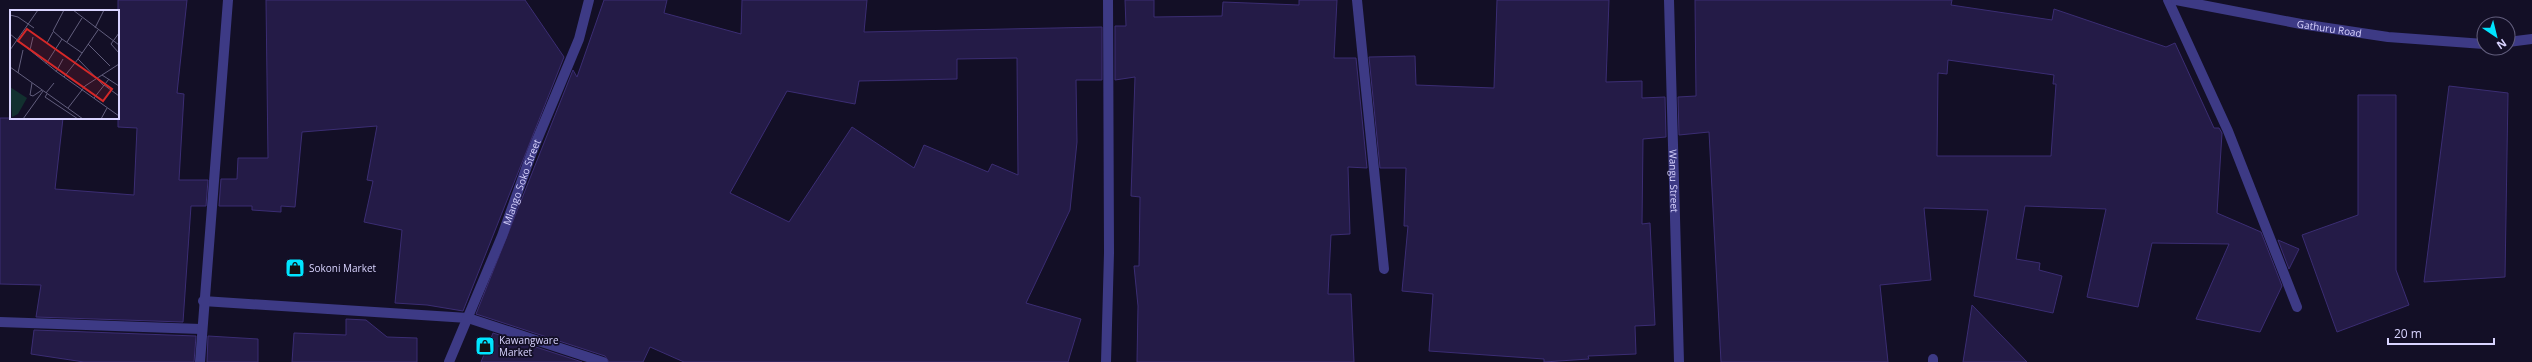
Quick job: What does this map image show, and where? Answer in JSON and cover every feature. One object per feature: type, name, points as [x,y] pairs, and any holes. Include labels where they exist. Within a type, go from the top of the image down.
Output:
[{"type":"street","points":[[200,362],[203,301],[228,0]]},
{"type":"street","name":"Mlango Soko Street","points":[[449,362],[579,39],[589,0]]},
{"type":"street","points":[[1106,362],[1110,252],[1108,0]]},
{"type":"street","points":[[1358,0],[1384,270]]},
{"type":"street","name":"Wangu Street","points":[[1669,0],[1679,362]]},
{"type":"street","points":[[2168,0],[2228,131],[2297,306]]},
{"type":"street","name":"Gathuru Road","points":[[2176,0],[2301,24],[2381,36],[2476,43]]},
{"type":"street","points":[[2516,41],[2532,39]]},
{"type":"street","points":[[203,301],[468,318],[603,362]]},
{"type":"street","points":[[0,322],[201,329]]},
{"type":"building","points":[[118,0],[187,0],[177,93],[184,94],[179,180],[208,180],[206,206],[191,206],[183,322],[36,317],[41,285],[0,284],[0,118],[63,119],[55,189],[134,195],[137,128],[118,127]]},
{"type":"building","points":[[266,0],[525,0],[564,57],[463,311],[427,305],[395,303],[402,230],[364,222],[373,181],[367,180],[377,126],[302,132],[295,207],[281,206],[281,212],[252,210],[252,206],[219,206],[221,179],[237,179],[238,158],[268,158]]},
{"type":"building","points":[[604,0],[667,0],[664,13],[741,34],[742,0],[867,0],[864,32],[1102,27],[1102,80],[1076,80],[1077,142],[1070,210],[1026,303],[1081,319],[1068,362],[684,362],[650,347],[643,362],[609,362],[605,356],[476,314],[573,70],[577,77]],"holes":[[[1017,58],[1018,175],[992,164],[988,172],[924,145],[914,168],[852,127],[789,222],[730,193],[787,91],[855,104],[859,81],[957,79],[957,59]]]},
{"type":"building","points":[[1125,0],[1154,0],[1154,17],[1222,16],[1223,2],[1299,5],[1299,0],[1337,0],[1334,58],[1356,58],[1367,168],[1348,167],[1350,234],[1331,235],[1328,294],[1351,294],[1354,362],[1137,362],[1138,306],[1134,266],[1139,266],[1140,197],[1131,196],[1135,77],[1115,80],[1115,26],[1126,26]]},
{"type":"building","points":[[1497,0],[1609,0],[1606,82],[1642,81],[1642,98],[1665,97],[1666,137],[1643,139],[1642,224],[1650,223],[1655,325],[1635,326],[1636,354],[1588,356],[1589,359],[1544,362],[1544,359],[1429,351],[1433,294],[1402,291],[1408,226],[1404,226],[1406,168],[1380,168],[1369,57],[1415,56],[1416,85],[1494,88]]},
{"type":"building","points":[[1695,0],[1952,0],[1951,5],[2052,20],[2054,9],[2166,47],[2175,43],[2214,128],[2219,128],[2222,133],[2217,213],[2261,232],[2282,286],[2260,332],[2196,319],[2229,244],[2152,243],[2138,307],[2087,297],[2106,209],[2025,206],[2016,259],[2040,263],[2039,270],[2062,276],[2053,313],[1974,296],[1988,210],[1924,208],[1931,280],[1880,285],[1888,362],[1721,362],[1709,132],[1679,135],[1678,97],[1696,96]],"holes":[[[1948,60],[2054,75],[2053,84],[2056,84],[2051,156],[1937,156],[1938,73],[1947,74]]]},
{"type":"building","points":[[2449,86],[2508,93],[2505,277],[2424,282]]},
{"type":"building","points":[[2358,95],[2396,95],[2396,270],[2409,305],[2337,332],[2302,235],[2358,215]]},
{"type":"building","points":[[2278,240],[2299,249],[2289,269]]},
{"type":"building","points":[[1972,305],[2027,362],[1963,362]]},
{"type":"building","points":[[346,319],[366,320],[387,337],[417,338],[417,362],[292,362],[294,333],[346,335]]},
{"type":"building","points":[[34,330],[196,336],[194,362],[84,362],[31,354]]},
{"type":"building","points":[[493,333],[582,362],[481,362]]},
{"type":"building","points":[[208,336],[258,339],[258,362],[207,362]]},
{"type":"place","name":"Sokoni Market","points":[[295,268]]},
{"type":"place","name":"Kawangware Market","points":[[485,346]]}]
